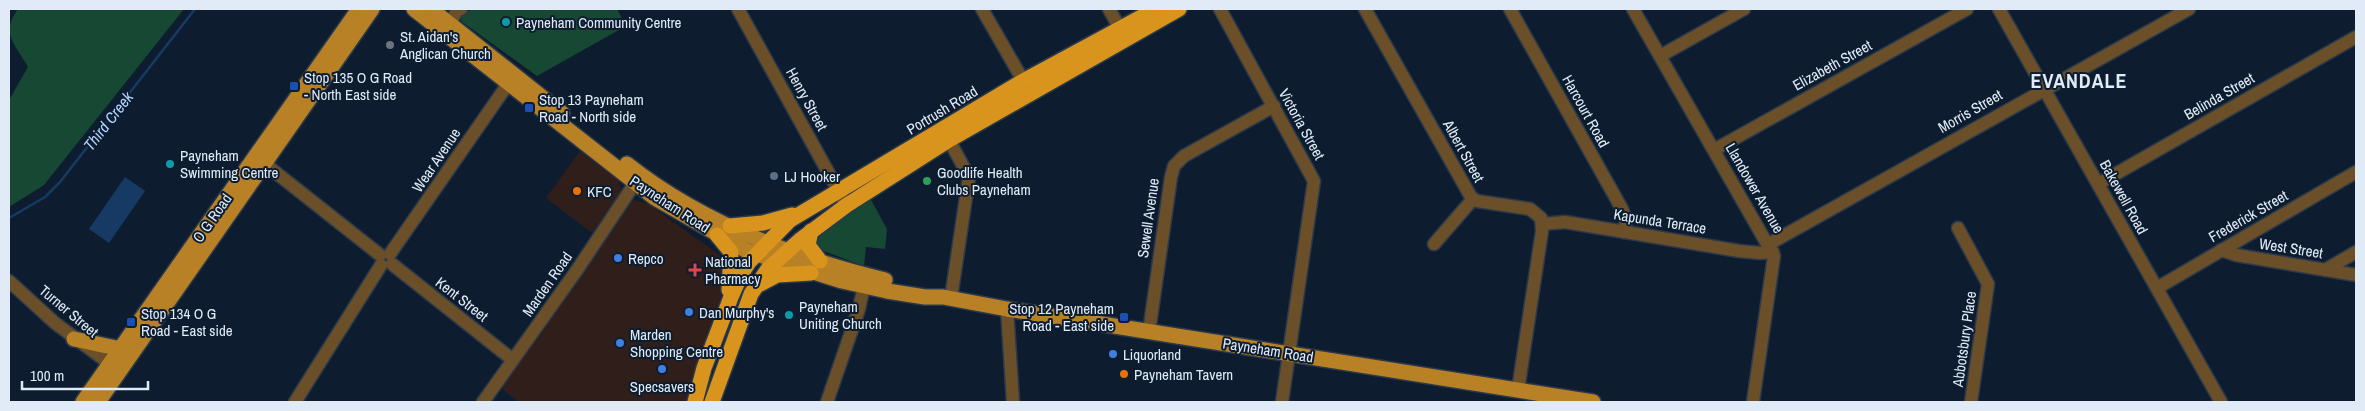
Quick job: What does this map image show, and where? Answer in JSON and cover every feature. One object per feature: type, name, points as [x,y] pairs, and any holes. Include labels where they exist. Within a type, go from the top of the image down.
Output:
[{"type":"highway","name":"Portrush Road","points":[[1123,34],[1156,9]]},
{"type":"highway","name":"Portrush Road","points":[[726,308],[742,273],[780,228],[799,213],[1123,34],[1179,9]]},
{"type":"highway","name":"Portrush Road","points":[[712,402],[756,287],[768,269],[811,231],[847,205],[949,140],[1026,87]]},
{"type":"highway","points":[[730,226],[763,223],[799,213]]},
{"type":"highway","points":[[756,287],[777,274],[815,267],[808,244],[811,231]]},
{"type":"highway","points":[[695,402],[704,368],[726,308],[732,272],[731,252],[717,235]]},
{"type":"main road","name":"O G Road","points":[[98,402],[115,367],[121,349],[372,9]]},
{"type":"main road","name":"Payneham Road","points":[[414,9],[655,198],[717,235],[756,255],[776,262],[866,276],[923,289],[947,298]]},
{"type":"main road","name":"Payneham Road","points":[[431,9],[633,169],[682,200],[730,226],[767,243],[789,250],[815,267],[864,286],[1593,402]]},
{"type":"main road","name":"O G Road","points":[[83,402],[115,367],[260,161],[357,11]]},
{"type":"main road","points":[[74,339],[121,349]]},
{"type":"street","points":[[450,24],[457,11],[461,9]]},
{"type":"street","name":"Henry Street","points":[[738,9],[847,205]]},
{"type":"street","points":[[982,9],[1026,87]]},
{"type":"street","points":[[1109,9],[1123,34]]},
{"type":"street","name":"Victoria Street","points":[[1220,9],[1314,181],[1282,402]]},
{"type":"street","name":"Albert Street","points":[[1365,9],[1473,199],[1530,209],[1538,214],[1542,224]]},
{"type":"street","name":"Harcourt Road","points":[[1510,9],[1622,209],[1626,220],[1624,232]]},
{"type":"street","name":"Llandower Avenue","points":[[1633,9],[1771,248],[1774,261],[1753,402]]},
{"type":"street","points":[[1660,56],[1744,9]]},
{"type":"street","name":"Elizabeth Street","points":[[1714,150],[1966,9]]},
{"type":"street","name":"Bakewell Road","points":[[1999,9],[2221,402]]},
{"type":"street","name":"Morris Street","points":[[1771,248],[2044,88],[2188,9]]},
{"type":"street","name":"Belinda Street","points":[[2098,184],[2356,38]]},
{"type":"street","name":"Wear Avenue","points":[[295,402],[386,259],[508,84]]},
{"type":"street","name":"Sewell Avenue","points":[[1149,332],[1170,177],[1174,166],[1184,156],[1274,106]]},
{"type":"street","points":[[947,298],[969,177],[949,140]]},
{"type":"street","name":"Kent Street","points":[[260,161],[513,360]]},
{"type":"street","name":"Frederick Street","points":[[2157,288],[2356,172]]},
{"type":"street","name":"Marden Road","points":[[483,402],[577,270],[635,183]]},
{"type":"street","points":[[1434,244],[1473,199]]},
{"type":"street","name":"Kapunda Terrace","points":[[1542,224],[1565,222],[1739,251],[1760,253],[1771,248]]},
{"type":"street","points":[[1518,390],[1542,224]]},
{"type":"street","name":"Abbotsbury Place","points":[[1958,228],[1988,284],[1971,402]]},
{"type":"street","name":"West Street","points":[[2222,250],[2236,255],[2356,275]]},
{"type":"street","points":[[2325,270],[2356,252]]},
{"type":"street","name":"Turner Street","points":[[9,281],[74,339],[115,367]]},
{"type":"street","points":[[827,402],[859,309],[864,286]]},
{"type":"street","points":[[1007,309],[1013,402]]},
{"type":"shaded area","points":[[580,151],[618,180],[622,191],[592,233],[546,198]]},
{"type":"shaded area","name":"Marden Shopping Centre","points":[[632,200],[647,203],[721,256],[723,299],[688,402],[519,402],[501,388]]},
{"type":"green space","points":[[18,9],[184,9],[44,185],[9,207],[9,100],[28,67],[11,38],[10,25]]},
{"type":"green space","points":[[472,9],[617,9],[626,26],[537,76],[461,21],[463,14]]},
{"type":"green space","points":[[870,198],[887,229],[885,249],[866,247],[864,266],[818,249],[815,246],[815,235]]},
{"type":"water","points":[[125,177],[145,191],[109,243],[89,229]]},
{"type":"waterway","name":"Third Creek","points":[[9,218],[45,197],[60,182],[195,9]]},
{"type":"place","name":"Payneham Community Centre","points":[[506,22]]},
{"type":"place","name":"St. Aidan's Anglican Church","points":[[390,45]]},
{"type":"place","name":"Stop 135 O G Road - North East side","points":[[294,86]]},
{"type":"place","name":"Stop 13 Payneham Road - North side","points":[[529,108]]},
{"type":"place","name":"Payneham Swimming Centre","points":[[170,164]]},
{"type":"place","name":"LJ Hooker","points":[[774,176]]},
{"type":"place","name":"Goodlife Health Clubs Payneham","points":[[927,181]]},
{"type":"place","name":"KFC","points":[[577,191]]},
{"type":"place","name":"Repco","points":[[618,258]]},
{"type":"place","name":"National Pharmacy","points":[[695,270]]},
{"type":"place","name":"Dan Murphy's","points":[[689,312]]},
{"type":"place","name":"Payneham Uniting Church","points":[[789,315]]},
{"type":"place","name":"Stop 12 Payneham Road - East side","points":[[1124,317]]},
{"type":"place","name":"Stop 134 O G Road - East side","points":[[131,322]]},
{"type":"place","name":"Marden Shopping Centre","points":[[620,343]]},
{"type":"place","name":"Liquorland","points":[[1113,354]]},
{"type":"place","name":"Specsavers","points":[[662,369]]},
{"type":"place","name":"Payneham Tavern","points":[[1124,374]]},
{"type":"district","name":"EVANDALE","points":[[2079,80]]}]
